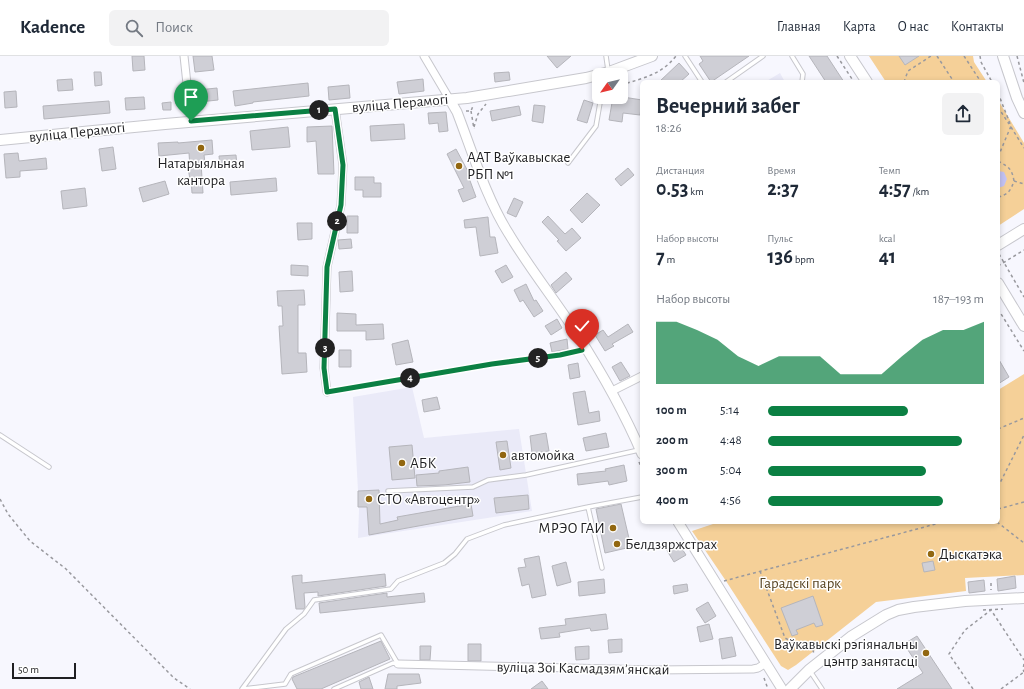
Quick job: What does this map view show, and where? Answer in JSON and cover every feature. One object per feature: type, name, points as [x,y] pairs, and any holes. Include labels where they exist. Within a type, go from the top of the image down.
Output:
[{"type":"main road","name":"вуліца Перамогі","points":[[621,68],[652,56]]},
{"type":"main road","points":[[850,56],[865,80]]},
{"type":"main road","points":[[1003,56],[1016,98],[1024,113]]},
{"type":"main road","name":"вуліца Перамогі","points":[[0,140],[191,121],[450,100],[592,77]]},
{"type":"main road","points":[[1000,244],[1024,229]]},
{"type":"main road","points":[[1000,286],[1024,326]]},
{"type":"main road","points":[[790,689],[809,670],[852,636],[886,615],[898,610],[914,606],[965,601],[1024,598]]},
{"type":"street","points":[[184,56],[191,121]]},
{"type":"street","points":[[424,56],[457,112],[490,196],[508,233],[586,349],[638,434],[640,446]]},
{"type":"street","points":[[327,392],[324,368],[327,267],[341,205],[343,165],[335,109]]},
{"type":"street","points":[[612,391],[640,377]]},
{"type":"street","points":[[679,524],[782,689]]},
{"type":"street","name":"вуліца Зоі Касмадзямʼянскай","points":[[398,664],[669,670],[753,669],[766,663]]},
{"type":"lane","points":[[606,56],[607,68]]},
{"type":"lane","points":[[685,56],[701,80]]},
{"type":"lane","points":[[729,80],[763,56]]},
{"type":"lane","points":[[792,56],[803,74],[802,80]]},
{"type":"lane","points":[[568,163],[596,126],[600,104]]},
{"type":"lane","points":[[327,392],[492,364],[560,355],[586,349]]},
{"type":"lane","points":[[0,435],[49,467]]},
{"type":"lane","points":[[388,491],[473,487],[488,480],[526,475],[640,452]]},
{"type":"lane","points":[[242,689],[286,629],[304,614],[314,600],[391,589],[398,581],[444,563],[468,539],[504,525],[640,497]]},
{"type":"lane","points":[[588,507],[602,568]]},
{"type":"lane","points":[[242,689],[285,684],[291,674],[381,635],[398,664]]},
{"type":"lane","points":[[334,689],[393,663],[398,664]]},
{"type":"lane","points":[[809,670],[822,689]]},
{"type":"path","points":[[628,83],[654,75],[668,65],[676,56]]},
{"type":"path","points":[[837,56],[853,80]]},
{"type":"path","points":[[905,80],[908,71],[931,56]]},
{"type":"path","points":[[937,56],[953,80]]},
{"type":"path","points":[[964,56],[981,80]]},
{"type":"path","points":[[980,56],[981,62],[991,80]]},
{"type":"path","points":[[1018,56],[1024,83]]},
{"type":"path","points":[[1000,98],[1011,126],[1000,152]]},
{"type":"path","points":[[474,129],[478,114],[486,104]]},
{"type":"path","points":[[1000,110],[1024,148]]},
{"type":"path","points":[[1000,162],[1008,166],[1012,172],[1014,181],[1011,190],[1005,195],[1000,196]]},
{"type":"path","points":[[1014,181],[1024,184]]},
{"type":"path","points":[[1000,265],[1024,250]]},
{"type":"path","points":[[1000,256],[1024,297]]},
{"type":"path","points":[[1000,312],[1024,351]]},
{"type":"path","points":[[1000,428],[1024,418]]},
{"type":"path","points":[[1000,483],[1024,435]]},
{"type":"path","points":[[0,499],[8,514],[30,541],[66,569],[174,678],[190,689]]},
{"type":"path","points":[[1000,508],[1024,502]]},
{"type":"path","points":[[722,582],[932,524]]},
{"type":"path","points":[[1000,524],[1024,543]]},
{"type":"path","points":[[760,572],[785,638],[800,646],[810,642],[815,657]]},
{"type":"path","points":[[983,610],[1004,609]]},
{"type":"path","points":[[991,610],[1024,660]]},
{"type":"path","points":[[973,689],[949,654],[965,630],[991,610]]},
{"type":"path","points":[[1001,689],[1024,672],[1024,664]]},
{"type":"path","points":[[766,684],[768,689]]},
{"type":"shaded area","points":[[780,73],[784,80],[768,80]]},
{"type":"shaded area","points":[[412,387],[424,438],[519,429],[532,511],[358,538],[359,510],[353,397]]},
{"type":"green space","points":[[869,56],[973,56],[974,62],[986,80],[885,80]]},
{"type":"green space","points":[[1000,103],[1024,143],[1024,209],[1000,225]]},
{"type":"green space","name":"Гарадскі парк","points":[[1024,374],[1024,575],[965,578],[966,591],[876,602],[796,665],[788,670],[781,666],[692,531],[713,524],[1000,524],[1000,389]]},
{"type":"water","points":[[1000,171],[1004,172],[1007,179],[1004,186],[1000,187]]},
{"type":"building","points":[[132,56],[144,56],[145,70],[133,71]]},
{"type":"building","points":[[193,56],[212,56],[214,70],[195,72]]},
{"type":"building","points":[[547,56],[571,56],[557,68]]},
{"type":"building","points":[[700,56],[749,56],[714,80],[710,80],[699,64],[703,61]]},
{"type":"building","points":[[809,56],[827,56],[843,80],[825,80]]},
{"type":"building","points":[[899,56],[919,56],[905,65]]},
{"type":"building","points":[[679,63],[689,74],[682,80],[661,80]]},
{"type":"building","points":[[94,72],[101,72],[102,85],[95,86]]},
{"type":"building","points":[[509,72],[510,80],[495,82],[494,73]]},
{"type":"building","points":[[72,79],[73,90],[58,91],[57,80]]},
{"type":"building","points":[[423,79],[424,91],[399,94],[397,82]]},
{"type":"building","points":[[308,83],[309,96],[253,102],[235,106],[233,91]]},
{"type":"building","points":[[349,85],[350,98],[329,100],[328,87]]},
{"type":"building","points":[[217,88],[218,100],[199,102],[198,90]]},
{"type":"building","points":[[16,91],[17,107],[5,108],[4,92]]},
{"type":"building","points":[[144,97],[145,109],[126,110],[125,98]]},
{"type":"building","points":[[628,98],[640,100],[640,115],[623,113],[622,122],[609,120],[612,104],[628,104]]},
{"type":"building","points":[[584,100],[592,103],[587,123],[577,120]]},
{"type":"building","points":[[109,101],[110,113],[44,119],[43,106]]},
{"type":"building","points":[[171,102],[171,110],[163,110],[162,103]]},
{"type":"building","points":[[534,105],[545,106],[543,123],[532,121]]},
{"type":"building","points":[[519,106],[521,115],[492,121],[490,111]]},
{"type":"building","points":[[446,112],[448,131],[439,132],[438,123],[429,124],[428,113]]},
{"type":"building","points":[[404,124],[405,139],[371,141],[370,126]]},
{"type":"building","points":[[332,126],[334,174],[318,174],[316,141],[307,142],[307,127]]},
{"type":"building","points":[[288,127],[290,147],[252,150],[250,131]]},
{"type":"building","points":[[212,140],[213,154],[204,155],[205,163],[201,163],[203,193],[192,193],[191,179],[188,168],[190,168],[189,153],[159,156],[158,143]]},
{"type":"building","points":[[113,147],[116,169],[102,171],[99,149]]},
{"type":"building","points":[[456,149],[471,177],[469,178],[476,197],[463,202],[458,190],[464,188],[447,154]]},
{"type":"building","points":[[18,153],[19,161],[46,158],[47,169],[20,171],[20,177],[6,178],[4,154]]},
{"type":"building","points":[[236,155],[237,166],[220,167],[219,156]]},
{"type":"building","points":[[628,168],[634,175],[621,186],[615,179]]},
{"type":"building","points":[[355,177],[374,177],[374,183],[381,183],[381,197],[363,197],[363,190],[355,190]]},
{"type":"building","points":[[276,178],[277,191],[231,195],[230,182]]},
{"type":"building","points":[[165,181],[169,194],[143,202],[139,188]]},
{"type":"building","points":[[85,188],[87,206],[63,209],[61,191]]},
{"type":"building","points":[[587,193],[600,205],[582,223],[570,210]]},
{"type":"building","points":[[514,198],[523,202],[516,217],[507,213]]},
{"type":"building","points":[[347,216],[358,216],[358,233],[347,233]]},
{"type":"building","points":[[548,216],[565,234],[572,228],[581,238],[566,251],[557,241],[559,240],[542,222]]},
{"type":"building","points":[[488,217],[490,237],[495,237],[498,253],[480,256],[476,227],[465,228],[464,220]]},
{"type":"building","points":[[297,223],[312,223],[312,239],[298,240]]},
{"type":"building","points":[[351,239],[352,248],[339,249],[338,240]]},
{"type":"building","points":[[291,265],[308,266],[308,276],[291,275]]},
{"type":"building","points":[[506,265],[513,277],[502,283],[495,271]]},
{"type":"building","points":[[352,271],[353,291],[340,292],[339,272]]},
{"type":"building","points":[[566,272],[572,279],[556,293],[551,285]]},
{"type":"building","points":[[526,284],[534,301],[536,300],[543,311],[534,317],[523,300],[520,302],[514,290]]},
{"type":"building","points":[[304,290],[305,305],[298,305],[298,353],[306,353],[307,372],[282,374],[279,326],[283,326],[282,306],[278,306],[277,291]]},
{"type":"building","points":[[337,313],[356,314],[356,325],[383,324],[384,339],[366,340],[366,331],[337,331]]},
{"type":"building","points":[[557,319],[562,328],[551,335],[545,326]]},
{"type":"building","points":[[628,324],[633,332],[612,344],[614,346],[605,351],[595,335],[603,330],[608,337]]},
{"type":"building","points":[[567,339],[568,349],[552,352],[550,343]]},
{"type":"building","points":[[408,340],[413,362],[396,365],[392,344]]},
{"type":"building","points":[[339,350],[351,350],[351,367],[339,367]]},
{"type":"building","points":[[1000,361],[1009,377],[1000,383]]},
{"type":"building","points":[[621,362],[630,376],[620,381],[612,367]]},
{"type":"building","points":[[578,363],[580,377],[570,379],[568,365]]},
{"type":"building","points":[[585,391],[589,413],[599,411],[600,421],[578,425],[573,393]]},
{"type":"building","points":[[437,397],[440,409],[424,412],[422,400]]},
{"type":"building","points":[[546,433],[549,451],[532,453],[530,436]]},
{"type":"building","points":[[606,433],[609,447],[586,451],[583,438]]},
{"type":"building","name":"автомойка","points":[[507,441],[511,468],[500,470],[496,442]]},
{"type":"building","name":"АБК","points":[[412,445],[415,478],[392,480],[389,447]]},
{"type":"building","points":[[624,465],[627,481],[609,485],[608,481],[578,485],[577,474],[606,471],[605,469]]},
{"type":"building","points":[[468,467],[470,482],[417,486],[416,475],[439,473],[439,471]]},
{"type":"building","points":[[379,490],[380,524],[398,520],[397,517],[471,504],[473,516],[369,535],[367,507],[358,507],[358,491]]},
{"type":"building","points":[[528,495],[529,509],[496,513],[494,498]]},
{"type":"building","name":"МРЭО ГАИ","points":[[621,504],[631,547],[605,553],[596,509]]},
{"type":"building","points":[[677,541],[686,555],[674,562],[666,549]]},
{"type":"building","points":[[539,556],[546,595],[532,598],[529,584],[522,586],[518,568],[526,567],[524,559]]},
{"type":"building","points":[[933,561],[935,570],[924,572],[922,563]]},
{"type":"building","points":[[566,562],[571,582],[557,586],[552,566]]},
{"type":"building","points":[[385,574],[386,586],[318,596],[318,592],[304,593],[304,609],[296,609],[292,576],[302,575],[302,583]]},
{"type":"building","points":[[1015,576],[1016,588],[998,591],[997,579]]},
{"type":"building","points":[[604,579],[605,593],[579,596],[578,582]]},
{"type":"building","points":[[984,580],[985,591],[969,593],[968,582]]},
{"type":"building","points":[[687,584],[688,591],[674,594],[673,586]]},
{"type":"building","points":[[387,593],[387,597],[424,593],[425,602],[320,613],[319,603]]},
{"type":"building","points":[[813,596],[823,625],[816,627],[814,623],[796,630],[798,634],[792,636],[781,608]]},
{"type":"building","points":[[708,602],[716,616],[705,623],[696,609]]},
{"type":"building","points":[[606,614],[608,629],[591,631],[590,628],[559,633],[560,637],[541,639],[539,628],[566,625],[565,619]]},
{"type":"building","points":[[709,624],[713,639],[700,642],[697,627]]},
{"type":"building","points":[[917,636],[952,689],[897,689],[923,673],[904,644]]},
{"type":"building","points":[[732,637],[736,656],[722,659],[719,639]]},
{"type":"building","points":[[622,639],[622,652],[609,653],[608,640]]},
{"type":"building","points":[[381,641],[390,659],[321,689],[297,689],[292,679],[293,677]]},
{"type":"building","points":[[468,644],[481,644],[481,661],[468,661]]},
{"type":"building","points":[[420,646],[431,646],[430,660],[420,660]]},
{"type":"building","points":[[589,646],[589,659],[576,660],[575,647]]},
{"type":"building","points":[[388,674],[419,674],[421,683],[397,686],[397,689],[385,689]]},
{"type":"building","points":[[369,677],[373,689],[361,689],[359,682]]},
{"type":"building","points":[[542,681],[548,689],[531,689]]},
{"type":"place","name":"Натарыяльная кантора","points":[[201,148]]},
{"type":"place","name":"ААТ Ваўкавыскае РБП №1","points":[[459,166]]},
{"type":"place","name":"автомойка","points":[[503,455]]},
{"type":"place","name":"АБК","points":[[402,463]]},
{"type":"place","name":"СТО «Автоцентр»","points":[[369,499]]},
{"type":"place","name":"МРЭО ГАИ","points":[[613,528]]},
{"type":"place","name":"Белдзяржстрах","points":[[617,544]]},
{"type":"place","name":"Дыскатэка","points":[[931,554]]},
{"type":"place","name":"Ваўкавыскі рэгіянальны цэнтр занятасці","points":[[926,653]]},
{"type":"route","points":[[191,121],[335,109],[343,165],[341,205],[327,267],[324,368],[327,392],[492,364],[560,355],[582,350]]}]
